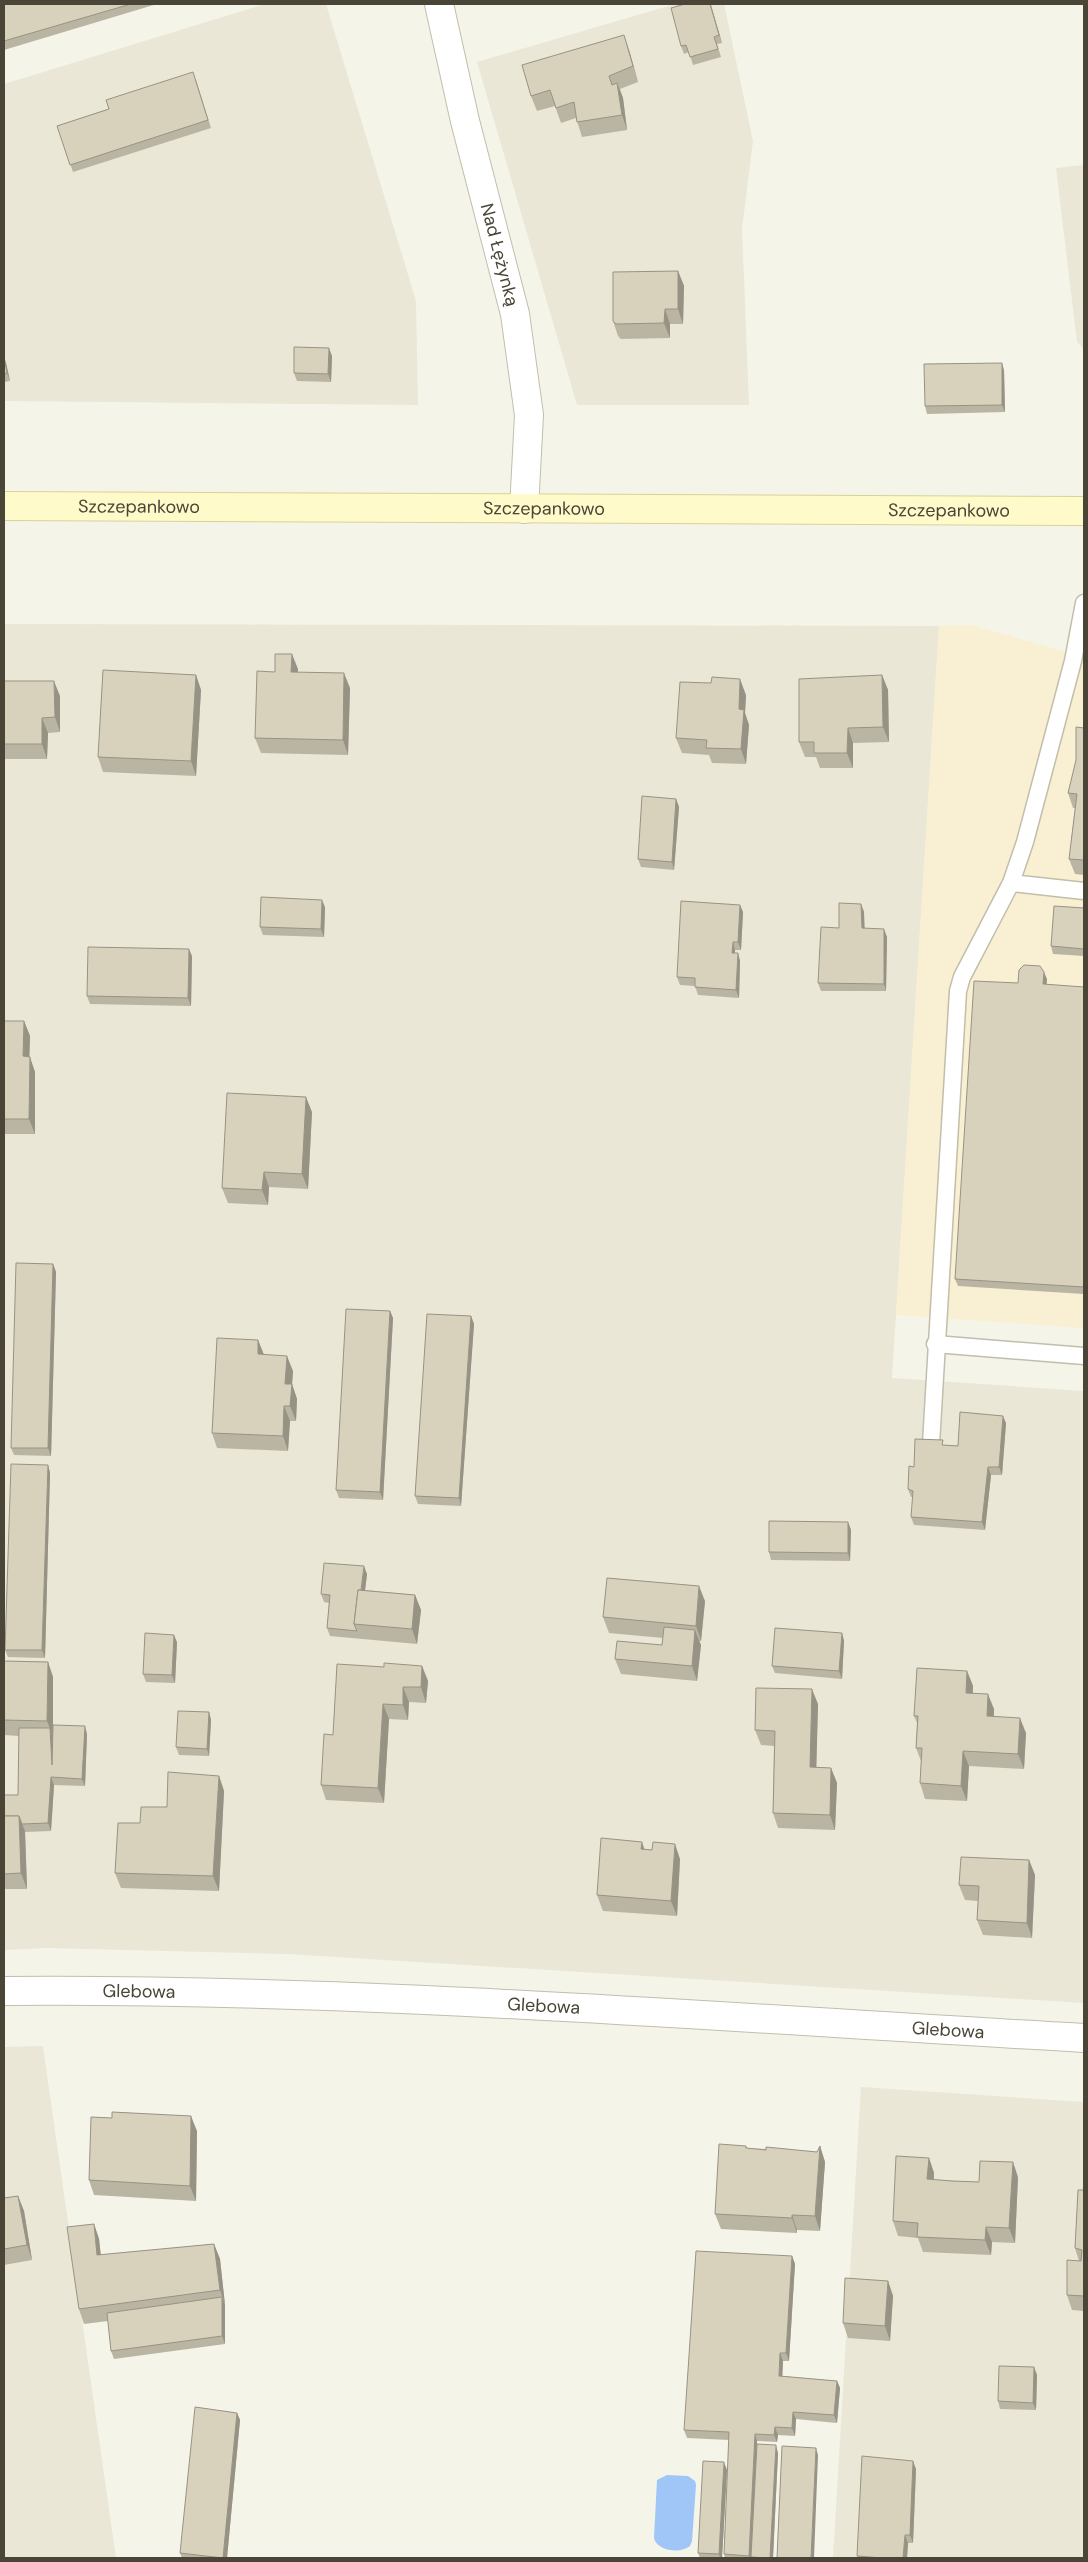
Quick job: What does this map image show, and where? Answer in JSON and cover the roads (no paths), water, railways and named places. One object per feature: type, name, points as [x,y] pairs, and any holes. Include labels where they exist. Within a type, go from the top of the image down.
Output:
[{"type":"street","name":"Nad Łężynką","points":[[439,4],[465,121],[515,314],[529,415],[524,509]]},
{"type":"street","name":"Szczepankowo","points":[[4,506],[1084,511]]},
{"type":"street","name":"Glebowa","points":[[4,1991],[124,1990],[409,1999],[1084,2038]]},
{"type":"lane","points":[[931,1444],[935,1344],[958,991],[962,977],[1011,883],[1025,842],[1068,680],[1084,603]]},
{"type":"lane","points":[[1011,883],[1084,890]]},
{"type":"lane","points":[[935,1344],[1084,1356]]},
{"type":"water","points":[[667,2475],[688,2476],[695,2481],[696,2485],[692,2541],[690,2546],[681,2550],[669,2550],[659,2546],[654,2538],[657,2480]]}]
